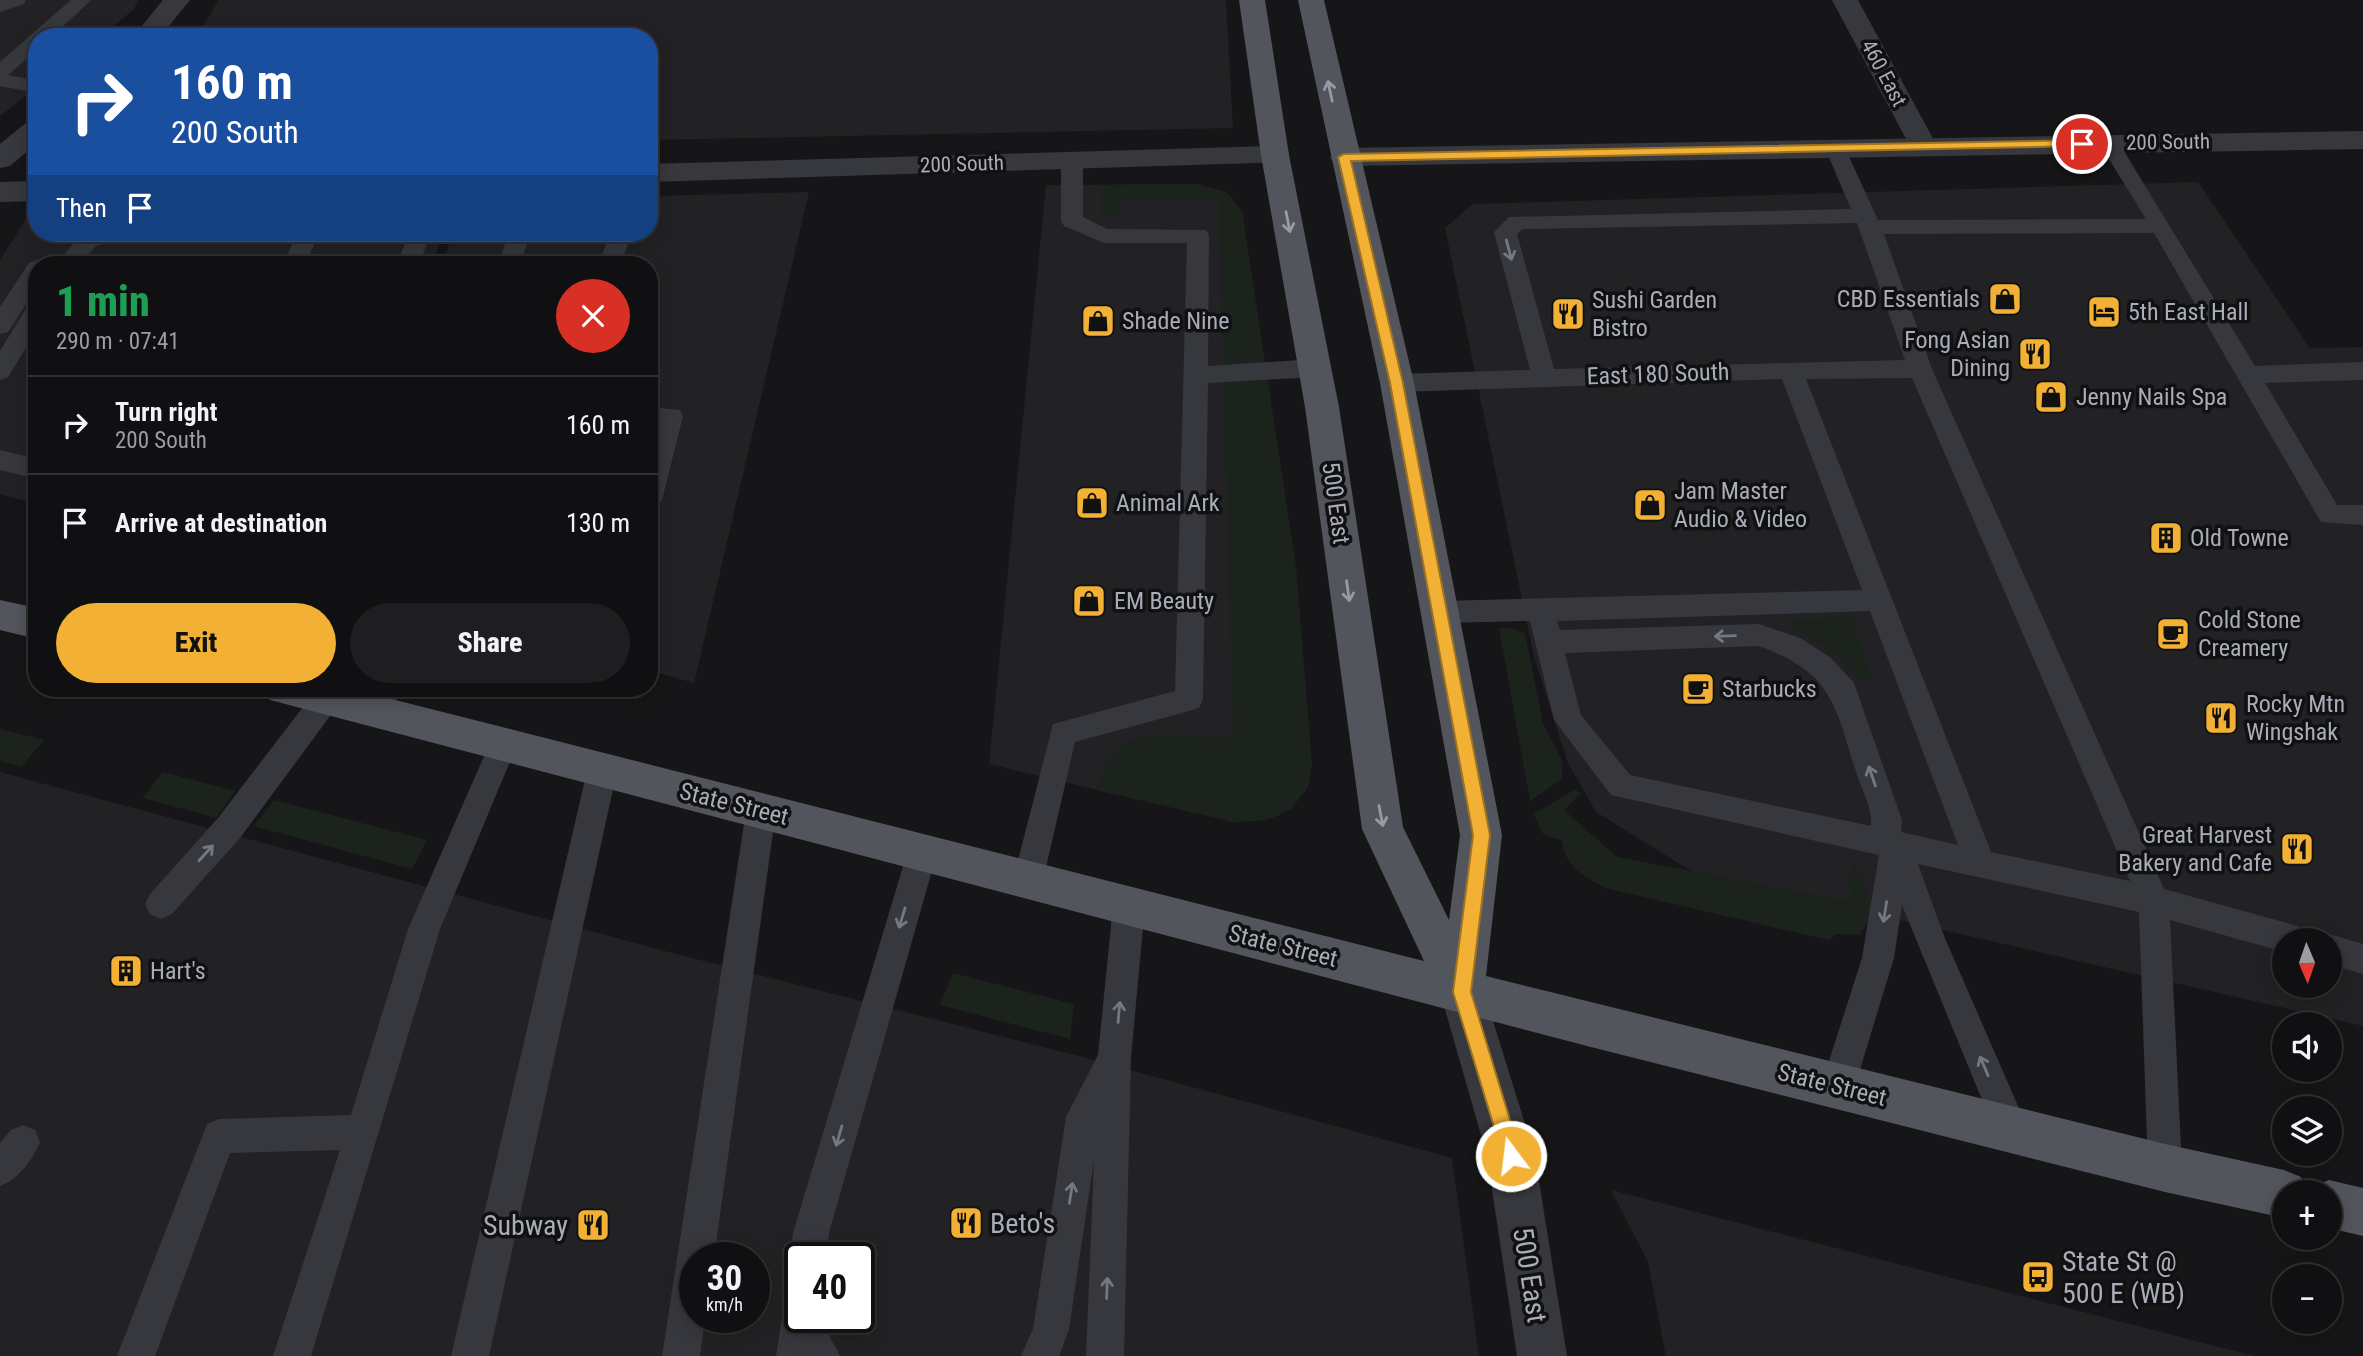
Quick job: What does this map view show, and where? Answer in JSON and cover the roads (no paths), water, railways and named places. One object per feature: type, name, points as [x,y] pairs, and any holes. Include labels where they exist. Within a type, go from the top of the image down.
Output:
[{"type":"main road","name":"500 East","points":[[1252,0],[1275,155],[1315,368],[1383,830],[1462,992]]},
{"type":"main road","name":"500 East","points":[[1311,0],[1396,383],[1442,612],[1481,835],[1462,992]]},
{"type":"main road","points":[[0,615],[28,622]]},
{"type":"main road","name":"State Street","points":[[318,697],[382,700],[503,745],[603,771],[1462,992],[2165,1168],[2272,1191]]},
{"type":"main road","points":[[2342,1207],[2363,1212]]},
{"type":"street","points":[[154,28],[177,0]]},
{"type":"street","name":"460 East","points":[[1845,0],[1923,146]]},
{"type":"street","points":[[0,159],[28,136]]},
{"type":"street","name":"200 South","points":[[1344,157],[2363,139]]},
{"type":"street","name":"200 South","points":[[658,173],[1275,155]]},
{"type":"street","points":[[0,192],[28,191]]},
{"type":"street","name":"500 East","points":[[1462,992],[1511,1156],[1542,1356]]},
{"type":"lane","points":[[0,6],[17,0]]},
{"type":"lane","points":[[50,28],[82,0]]},
{"type":"lane","points":[[0,72],[28,47]]},
{"type":"lane","points":[[0,80],[28,85]]},
{"type":"lane","points":[[2109,143],[2161,226],[2330,515],[2363,515]]},
{"type":"lane","points":[[1835,148],[1867,221],[1920,369],[2154,901],[2165,1168]]},
{"type":"lane","points":[[1028,880],[1063,733],[1189,699],[1198,235],[1104,236],[1072,221],[1072,160]]},
{"type":"lane","points":[[1544,377],[1505,232],[1517,222],[1867,221],[2161,226]]},
{"type":"lane","points":[[48,256],[52,252],[85,242]]},
{"type":"lane","points":[[74,256],[87,242]]},
{"type":"lane","points":[[0,326],[28,282]]},
{"type":"lane","points":[[0,370],[28,325]]},
{"type":"lane","points":[[1196,375],[1315,368]]},
{"type":"lane","name":"East 180 South","points":[[1396,383],[1791,370],[1920,369]]},
{"type":"lane","points":[[1791,370],[1980,862]]},
{"type":"lane","points":[[2249,375],[2363,371]]},
{"type":"lane","points":[[658,416],[671,416],[658,466]]},
{"type":"lane","points":[[0,460],[28,467]]},
{"type":"lane","points":[[1442,612],[1880,600]]},
{"type":"lane","points":[[1541,610],[1568,720],[1621,786],[2154,901],[2272,934]]},
{"type":"lane","points":[[1549,642],[1759,635],[1790,646],[1821,666],[1844,691],[1887,820],[1890,843],[1878,958],[1838,1086]]},
{"type":"lane","points":[[161,904],[229,828],[326,699]]},
{"type":"lane","points":[[292,1356],[425,929],[503,745]]},
{"type":"lane","points":[[470,1356],[603,771]]},
{"type":"lane","points":[[698,1242],[761,811]]},
{"type":"lane","points":[[1890,843],[2011,1129]]},
{"type":"lane","points":[[810,1242],[922,853]]},
{"type":"lane","points":[[1105,1356],[1114,1058],[1129,906]]},
{"type":"lane","points":[[2342,953],[2363,959]]},
{"type":"lane","points":[[1040,1356],[1051,1329],[1083,1117],[1114,1058]]},
{"type":"lane","points":[[136,1356],[219,1136],[363,1132]]},
{"type":"lane","points":[[0,1169],[23,1142]]},
{"type":"lane","points":[[681,1356],[685,1333]]},
{"type":"lane","points":[[796,1356],[798,1333]]},
{"type":"lane","points":[[808,1333],[821,1356]]},
{"type":"place","name":"CBD Essentials","points":[[2005,299]]},
{"type":"place","name":"5th East Hall","points":[[2104,312]]},
{"type":"place","name":"Sushi Garden Bistro","points":[[1568,314]]},
{"type":"place","name":"Shade Nine","points":[[1098,321]]},
{"type":"place","name":"Fong Asian Dining","points":[[2035,354]]},
{"type":"place","name":"Jenny Nails Spa","points":[[2051,397]]},
{"type":"place","name":"Animal Ark","points":[[1092,503]]},
{"type":"place","name":"Jam Master Audio & Video","points":[[1650,505]]},
{"type":"place","name":"Old Towne","points":[[2166,538]]},
{"type":"place","name":"EM Beauty","points":[[1089,601]]},
{"type":"place","name":"Cold Stone Creamery","points":[[2173,634]]},
{"type":"place","name":"Starbucks","points":[[1698,689]]},
{"type":"place","name":"Rocky Mtn Wingshak","points":[[2221,718]]},
{"type":"place","name":"Great Harvest Bakery and Cafe","points":[[2297,849]]},
{"type":"place","name":"Hart's","points":[[126,971]]},
{"type":"place","name":"Beto's","points":[[966,1223]]},
{"type":"place","name":"Subway","points":[[593,1225]]},
{"type":"place","name":"State St @ 500 E (WB)","points":[[2038,1277]]}]
